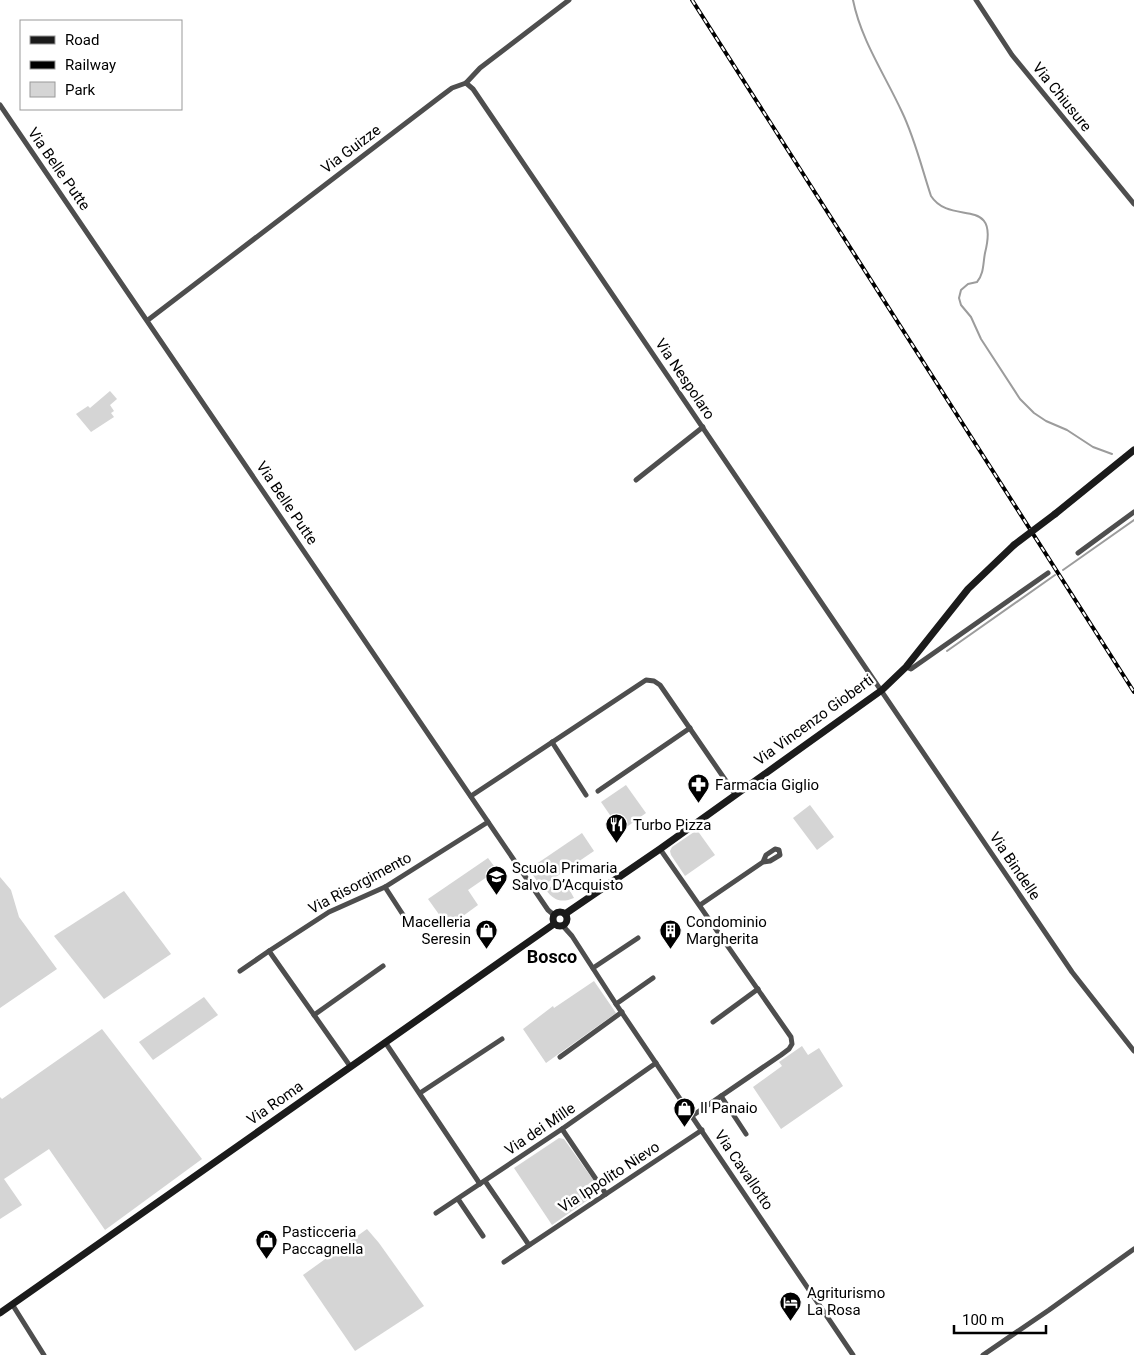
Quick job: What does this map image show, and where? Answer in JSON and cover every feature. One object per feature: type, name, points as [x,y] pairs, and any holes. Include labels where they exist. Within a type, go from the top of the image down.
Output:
[{"type":"street","name":"Via Guizze","points":[[148,320],[452,88],[466,83],[480,68],[569,0]]},
{"type":"street","name":"Via Chiusure","points":[[976,0],[1012,54],[1134,204]]},
{"type":"street","name":"Via Nespolaro","points":[[466,83],[474,89],[882,690]]},
{"type":"street","name":"Via Belle Putte","points":[[0,105],[470,796],[547,908],[554,915]]},
{"type":"street","points":[[636,480],[703,427]]},
{"type":"street","name":"Via Vincenzo Gioberti","points":[[565,914],[882,690],[906,667],[968,589],[1014,545],[1134,450]]},
{"type":"street","points":[[1078,553],[1134,512]]},
{"type":"street","name":"Via Vincenzo Gioberti","points":[[906,667],[911,669],[1048,573]]},
{"type":"street","points":[[470,796],[646,680],[654,680],[660,685],[735,794]]},
{"type":"street","name":"Via Bindelle","points":[[882,690],[1072,972],[1134,1051]]},
{"type":"street","points":[[598,791],[690,728]]},
{"type":"street","points":[[552,742],[586,795]]},
{"type":"street","name":"Via Risorgimento","points":[[240,971],[329,912],[385,887],[488,822]]},
{"type":"street","points":[[660,848],[791,1037],[792,1044],[789,1049],[692,1116]]},
{"type":"street","points":[[700,905],[763,862]]},
{"type":"street","points":[[385,887],[409,924]]},
{"type":"street","points":[[559,912],[565,914],[567,921],[563,926],[554,924],[554,915],[559,912]]},
{"type":"street","name":"Via Roma","points":[[0,1313],[554,924]]},
{"type":"street","name":"Via Cavallotto","points":[[563,926],[572,936],[853,1355]]},
{"type":"street","points":[[593,968],[638,938]]},
{"type":"street","points":[[269,951],[350,1066]]},
{"type":"street","points":[[314,1015],[383,966]]},
{"type":"street","points":[[616,1004],[653,978]]},
{"type":"street","points":[[713,1022],[758,989]]},
{"type":"street","points":[[560,1057],[622,1012]]},
{"type":"street","points":[[420,1093],[502,1039]]},
{"type":"street","points":[[385,1042],[529,1245]]},
{"type":"street","name":"Via dei Mille","points":[[436,1213],[562,1129],[656,1063]]},
{"type":"street","points":[[721,1096],[746,1134]]},
{"type":"street","points":[[562,1129],[606,1194]]},
{"type":"street","name":"Via Ippolito Nievo","points":[[504,1262],[702,1130]]},
{"type":"street","points":[[458,1199],[482,1236]]},
{"type":"street","points":[[983,1355],[1134,1249]]},
{"type":"street","points":[[12,1304],[44,1355]]},
{"type":"green space","points":[[110,391],[117,399],[110,405],[114,411],[111,413],[114,417],[91,432],[76,414],[88,406],[90,408]]},
{"type":"green space","points":[[626,785],[646,813],[621,831],[601,802]]},
{"type":"green space","points":[[810,805],[834,837],[817,850],[793,818]]},
{"type":"green space","points":[[697,830],[715,855],[685,876],[670,851],[672,847]]},
{"type":"green space","points":[[582,833],[594,851],[541,887],[529,869]]},
{"type":"green space","points":[[488,858],[497,870],[468,890],[478,905],[448,927],[428,899]]},
{"type":"green space","points":[[0,877],[11,890],[19,917],[57,969],[0,1008]]},
{"type":"green space","points":[[563,878],[574,898],[559,900],[552,897],[546,890]]},
{"type":"green space","points":[[124,891],[171,954],[104,999],[54,936]]},
{"type":"green space","points":[[594,981],[616,1013],[546,1063],[523,1029],[553,1006],[554,1008]]},
{"type":"green space","points":[[204,997],[218,1015],[153,1060],[139,1042]]},
{"type":"green space","points":[[102,1029],[202,1159],[105,1230],[49,1149],[4,1179],[22,1205],[0,1219],[0,1097],[2,1099]]},
{"type":"green space","points":[[802,1046],[808,1055],[819,1048],[843,1086],[781,1129],[753,1087],[782,1066],[779,1062]]},
{"type":"green space","points":[[559,1138],[564,1139],[599,1188],[599,1192],[552,1225],[514,1168]]},
{"type":"green space","points":[[367,1229],[424,1306],[355,1351],[303,1275]]},
{"type":"waterway","points":[[853,0],[862,29],[874,57],[907,122],[931,196],[940,205],[950,210],[980,217],[986,224],[988,235],[982,272],[977,282],[968,284],[961,290],[959,298],[961,305],[971,317],[981,339],[1020,399],[1034,413],[1046,421],[1067,430],[1093,447],[1112,454]]},
{"type":"waterway","points":[[1063,570],[1134,520]]},
{"type":"waterway","points":[[947,651],[1055,575]]},
{"type":"railway","points":[[692,0],[1134,692]]},
{"type":"place","name":"Farmacia Giglio","points":[[699,804]]},
{"type":"place","name":"Turbo Pizza","points":[[617,844]]},
{"type":"place","name":"Scuola Primaria Salvo D’Acquisto","points":[[496,896]]},
{"type":"place","name":"Macelleria Seresin","points":[[487,950]]},
{"type":"place","name":"Condominio Margherita","points":[[670,950]]},
{"type":"place","name":"Il Panaio","points":[[684,1127]]},
{"type":"place","name":"Pasticceria Paccagnella","points":[[266,1260]]},
{"type":"place","name":"Agriturismo La Rosa","points":[[791,1321]]},
{"type":"district","name":"Bosco","points":[[552,956]]}]
